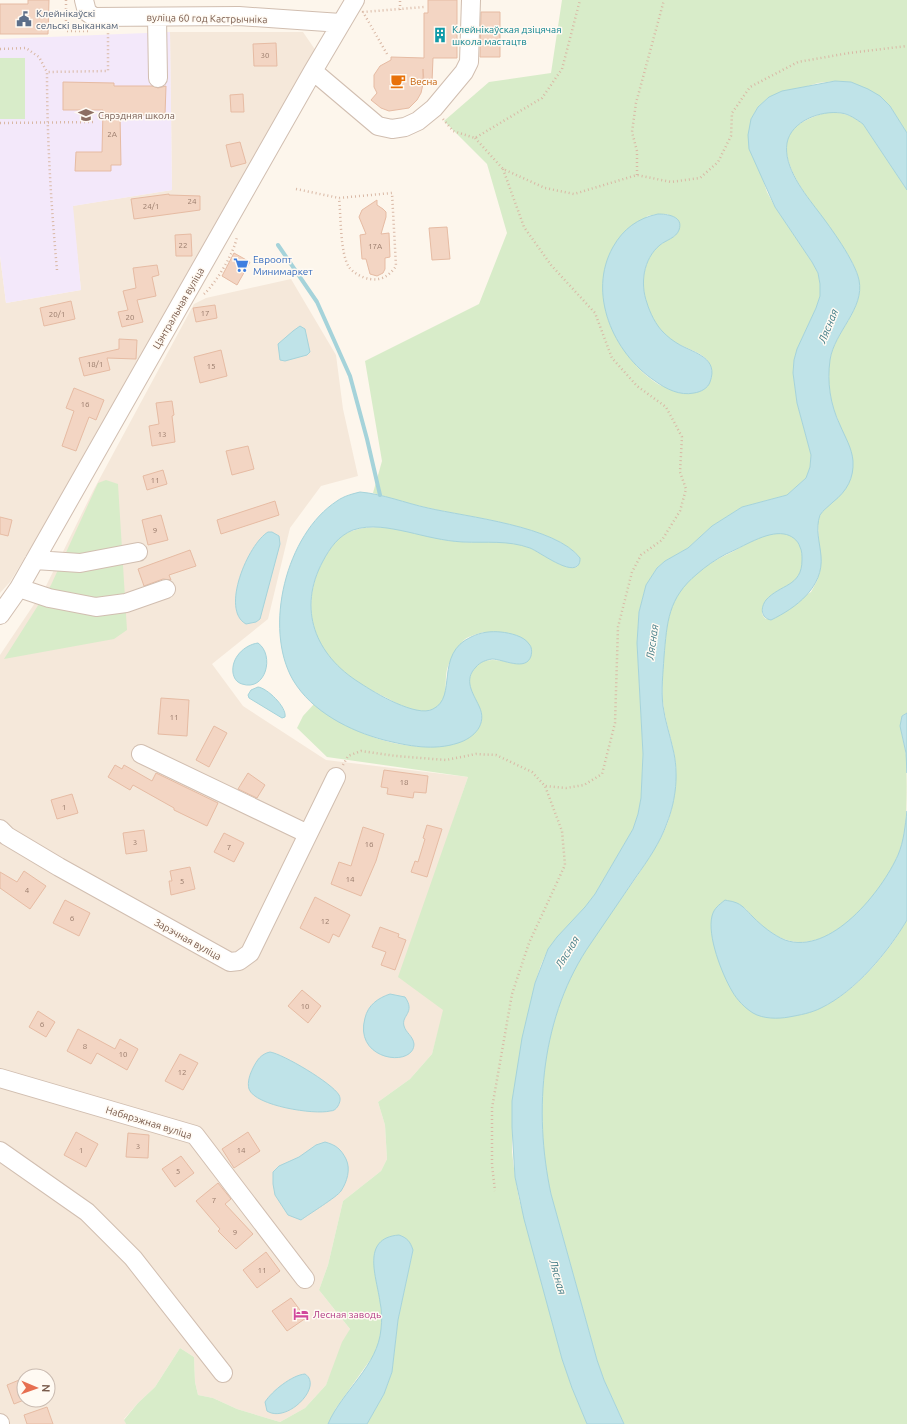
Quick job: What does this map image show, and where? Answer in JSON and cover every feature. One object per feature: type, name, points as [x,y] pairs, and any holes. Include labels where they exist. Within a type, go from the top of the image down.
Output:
[{"type":"street","name":"вуліца 60 год Кастрычніка","points":[[84,0],[87,12],[94,17],[239,16],[341,23]]},
{"type":"street","name":"Цэнтральная вуліца","points":[[0,615],[19,588],[355,0]]},
{"type":"street","points":[[314,71],[378,126],[392,129],[405,127],[418,120],[434,108],[464,72],[469,62],[471,0]]},
{"type":"street","points":[[157,17],[158,78]]},
{"type":"street","points":[[35,560],[80,563],[138,552]]},
{"type":"street","points":[[19,588],[49,598],[96,607],[126,603],[166,589]]},
{"type":"street","points":[[141,754],[308,834]]},
{"type":"street","name":"Зарэчная вуліца","points":[[0,829],[7,836],[58,867],[230,962],[239,961],[250,953],[336,776]]},
{"type":"street","name":"Набярэжная вуліца","points":[[0,1078],[195,1135],[305,1279]]},
{"type":"street","points":[[0,1151],[87,1212],[133,1258],[223,1373]]},
{"type":"path","points":[[400,0],[400,10]]},
{"type":"path","points":[[475,138],[542,98],[562,69],[580,0]]},
{"type":"path","points":[[637,175],[637,151],[632,132],[636,103],[664,0]]},
{"type":"path","points":[[387,54],[363,12],[424,7]]},
{"type":"path","points":[[47,72],[108,71],[108,31]]},
{"type":"path","points":[[503,169],[545,188],[574,194],[637,175],[671,182],[700,178],[718,162],[731,136],[732,113],[750,87],[798,62],[849,53],[907,46]]},
{"type":"path","points":[[0,49],[26,48],[39,57],[47,72],[47,122],[52,214],[57,270]]},
{"type":"path","points":[[434,108],[453,131],[475,138],[503,169],[524,227],[551,265],[595,313],[612,358],[637,386],[666,407],[682,437],[680,472],[686,489],[680,512],[662,540],[641,555],[632,572],[618,627],[615,723],[602,774],[584,785],[566,788],[545,786]]},
{"type":"path","points":[[0,123],[95,122]]},
{"type":"path","points":[[296,189],[339,198],[392,193],[396,266],[391,273],[383,278],[366,278],[360,276],[350,268],[344,255],[339,198]]},
{"type":"path","points":[[336,776],[348,756],[360,751],[396,756],[446,760],[476,754],[496,754],[532,772],[545,786],[562,831],[565,865],[529,943],[512,994],[492,1108],[492,1165],[495,1190]]},
{"type":"shaded area","points":[[170,32],[303,32],[316,51],[60,499],[10,582],[0,593],[0,256],[6,303],[81,290],[72,206],[172,190]]},
{"type":"shaded area","name":"Сярэдняя школа","points":[[170,32],[172,190],[73,206],[81,290],[6,303],[0,256],[0,39]]},
{"type":"shaded area","points":[[291,279],[336,355],[343,409],[358,476],[321,486],[290,528],[268,619],[212,664],[243,706],[326,760],[468,777],[453,821],[444,1010],[432,1054],[410,1079],[378,1102],[385,1125],[387,1159],[381,1171],[343,1201],[328,1265],[319,1290],[350,1329],[326,1385],[305,1408],[280,1422],[237,1409],[213,1398],[198,1395],[195,1382],[194,1357],[180,1348],[155,1387],[124,1419],[126,1424],[0,1424],[0,655],[45,588],[93,491],[194,304],[206,298]]},
{"type":"green space","points":[[562,0],[907,0],[907,133],[890,106],[851,82],[835,81],[818,83],[769,97],[758,107],[751,119],[762,177],[767,192],[775,207],[812,262],[818,273],[820,284],[820,296],[794,360],[793,373],[797,403],[811,455],[810,467],[806,478],[787,495],[742,507],[712,526],[688,548],[665,561],[657,568],[646,585],[639,612],[637,643],[643,754],[641,798],[638,814],[633,829],[595,894],[548,949],[535,983],[512,1101],[512,1152],[519,1199],[562,1359],[587,1424],[367,1424],[384,1394],[392,1372],[398,1320],[413,1250],[380,1301],[382,1316],[381,1331],[379,1343],[373,1356],[336,1408],[328,1424],[126,1424],[124,1420],[138,1403],[155,1387],[180,1348],[194,1357],[195,1382],[198,1395],[213,1398],[237,1409],[280,1422],[305,1408],[326,1385],[342,1342],[350,1329],[319,1290],[328,1265],[343,1201],[381,1171],[387,1159],[385,1125],[378,1102],[410,1079],[432,1054],[443,1010],[398,977],[468,777],[327,757],[297,728],[303,716],[314,704],[343,724],[375,738],[408,746],[443,746],[479,707],[471,693],[469,683],[471,674],[476,667],[480,663],[491,660],[514,664],[484,632],[471,636],[462,642],[448,666],[444,699],[441,704],[436,708],[423,712],[400,705],[352,678],[330,659],[321,646],[312,619],[311,604],[313,590],[323,561],[335,543],[347,533],[366,528],[379,527],[407,531],[434,538],[462,542],[512,543],[534,549],[559,564],[577,567],[580,558],[568,547],[552,538],[532,530],[422,506],[373,493],[382,461],[365,361],[479,304],[507,233],[487,164],[444,121],[489,82],[551,73]],"holes":[[[668,214],[675,236],[657,247],[647,263],[644,274],[646,299],[649,311],[662,332],[671,340],[700,354],[708,361],[712,377],[709,384],[703,390],[661,386],[644,374],[625,352],[607,317],[647,216]]]},
{"type":"green space","points":[[0,58],[25,58],[25,119],[0,119]]},
{"type":"green space","points":[[828,112],[846,115],[863,124],[907,190],[907,713],[902,716],[901,727],[906,755],[907,793],[905,831],[901,848],[893,866],[882,884],[868,902],[853,918],[837,930],[819,939],[802,942],[777,936],[756,920],[744,907],[800,1015],[818,1009],[833,1001],[858,982],[881,958],[907,920],[907,1424],[624,1424],[604,1380],[597,1360],[551,1194],[545,1162],[543,1130],[545,1065],[551,1033],[561,1002],[574,972],[590,944],[638,875],[662,836],[670,815],[675,787],[676,765],[664,709],[662,682],[667,626],[670,611],[676,596],[681,588],[702,569],[760,537],[774,533],[788,534],[797,540],[802,554],[802,563],[796,580],[772,596],[766,603],[762,611],[765,618],[766,619],[811,592],[817,581],[820,570],[818,522],[821,513],[829,505],[839,429],[839,422],[832,404],[830,391],[830,359],[837,340],[857,302],[859,281],[853,264],[842,246],[813,206],[800,185],[790,166],[786,148],[791,132],[794,128],[808,119]]},
{"type":"green space","points":[[106,480],[118,484],[127,630],[114,639],[4,659],[51,585],[98,483]]},
{"type":"water","name":"Лясная","points":[[835,81],[851,82],[880,96],[890,106],[907,133],[907,190],[863,124],[847,114],[825,113],[816,115],[801,123],[794,129],[787,143],[788,161],[796,180],[842,245],[857,272],[859,280],[860,291],[858,301],[854,311],[837,340],[830,360],[829,368],[829,385],[834,409],[848,443],[853,461],[851,479],[846,489],[820,515],[818,531],[821,567],[818,577],[813,587],[799,603],[790,609],[771,620],[765,617],[762,612],[766,600],[794,580],[801,569],[802,555],[799,544],[794,538],[784,534],[762,537],[726,554],[704,568],[687,583],[680,592],[671,611],[668,622],[662,688],[664,712],[676,767],[676,786],[673,805],[661,837],[653,851],[574,971],[561,1001],[552,1032],[546,1064],[543,1097],[543,1129],[551,1194],[597,1360],[604,1380],[624,1424],[587,1424],[562,1359],[524,1219],[515,1177],[512,1101],[522,1038],[535,983],[548,949],[595,894],[633,829],[638,814],[641,798],[643,754],[637,643],[639,612],[646,585],[657,568],[665,561],[688,548],[712,526],[742,507],[787,495],[806,478],[810,467],[811,455],[797,403],[793,373],[797,349],[820,296],[818,273],[775,207],[749,149],[748,135],[751,119],[758,107],[769,97],[782,91]]},
{"type":"water","points":[[658,214],[670,215],[674,217],[680,225],[678,233],[660,245],[650,257],[644,272],[645,296],[652,315],[663,332],[675,342],[704,358],[711,367],[712,374],[710,382],[706,388],[702,391],[689,394],[678,393],[664,387],[640,369],[627,355],[616,338],[608,321],[604,302],[603,283],[606,265],[613,247],[621,235],[632,225],[644,218]]},
{"type":"water","points":[[300,326],[305,329],[310,352],[307,355],[285,361],[280,360],[278,344]]},
{"type":"water","points":[[360,492],[532,530],[552,538],[568,547],[580,558],[579,564],[570,568],[563,566],[522,545],[497,542],[449,541],[394,529],[367,527],[353,530],[339,539],[323,561],[315,579],[311,596],[311,613],[315,630],[322,645],[344,672],[385,698],[396,703],[417,710],[426,711],[433,709],[440,703],[444,695],[449,664],[453,654],[460,644],[475,635],[490,632],[505,632],[527,641],[532,650],[528,661],[514,664],[492,659],[481,663],[472,672],[470,677],[470,686],[479,706],[482,719],[481,724],[474,734],[464,741],[440,747],[421,747],[384,740],[358,731],[333,719],[310,702],[293,680],[284,659],[280,635],[280,609],[285,583],[293,558],[304,536],[319,516],[340,499]]},
{"type":"water","points":[[268,532],[272,532],[279,536],[280,544],[260,619],[256,622],[246,624],[239,617],[236,605],[236,592],[245,563],[252,549]]},
{"type":"water","points":[[258,643],[266,656],[267,663],[265,671],[262,678],[257,683],[250,685],[242,684],[236,680],[233,675],[234,662],[236,657],[243,649]]},
{"type":"water","points":[[258,687],[271,694],[280,703],[285,713],[285,717],[282,718],[249,698],[248,695],[251,690]]},
{"type":"water","points":[[907,713],[907,773],[906,753],[900,726],[902,716]]},
{"type":"water","points":[[907,811],[907,920],[881,957],[847,992],[821,1008],[805,1014],[785,1018],[761,1016],[747,1009],[732,991],[716,955],[713,944],[711,924],[715,909],[725,900],[737,903],[768,930],[785,940],[802,942],[820,939],[837,930],[853,917],[880,886],[900,850]]},
{"type":"water","points":[[390,994],[405,997],[408,1002],[409,1010],[404,1019],[404,1026],[414,1044],[411,1052],[405,1056],[395,1058],[385,1056],[375,1051],[368,1044],[364,1032],[365,1018],[368,1009],[378,1000]]},
{"type":"water","points":[[270,1052],[307,1070],[335,1090],[339,1095],[340,1100],[335,1110],[312,1112],[286,1108],[262,1100],[254,1095],[248,1086],[251,1073],[256,1062],[264,1054]]},
{"type":"water","points":[[325,1142],[338,1148],[346,1159],[348,1167],[347,1180],[341,1191],[301,1220],[288,1215],[275,1195],[273,1172],[279,1166],[299,1157],[316,1145]]},
{"type":"water","points":[[399,1235],[408,1240],[413,1250],[398,1320],[392,1372],[384,1394],[367,1424],[328,1424],[342,1400],[367,1367],[378,1342],[382,1316],[374,1271],[375,1251],[379,1243],[387,1238]]},
{"type":"water","points":[[305,1374],[310,1380],[310,1387],[301,1402],[284,1412],[275,1414],[267,1411],[265,1402],[272,1393],[288,1380]]},
{"type":"building","name":"Клейнікаўскі сельскі выканкам","points":[[28,0],[49,0],[48,34],[0,34],[0,4],[28,4]]},
{"type":"building","points":[[428,0],[457,0],[457,58],[433,58],[432,82],[424,81],[423,69],[423,84],[421,93],[417,100],[409,108],[389,111],[381,108],[371,100],[377,93],[374,87],[374,75],[380,66],[391,60],[391,57],[424,58],[424,13],[428,13]]},
{"type":"building","points":[[481,12],[500,12],[500,57],[480,57]]},
{"type":"building","points":[[276,43],[277,66],[254,66],[253,44]]},
{"type":"building","points":[[63,82],[114,83],[114,86],[152,86],[158,88],[166,86],[165,115],[120,115],[121,165],[111,165],[111,171],[75,171],[76,152],[102,152],[103,110],[63,110]]},
{"type":"building","points":[[243,94],[244,112],[231,112],[230,95]]},
{"type":"building","points":[[240,142],[246,163],[231,167],[226,145]]},
{"type":"building","points":[[169,194],[200,196],[200,210],[134,219],[131,199]]},
{"type":"building","points":[[377,200],[377,205],[386,212],[381,234],[389,233],[390,257],[385,258],[385,269],[383,273],[377,276],[370,274],[366,259],[362,259],[360,235],[366,234],[359,217],[362,210]]},
{"type":"building","points":[[447,227],[450,259],[432,260],[429,228]]},
{"type":"building","points":[[191,234],[192,256],[176,256],[175,235]]},
{"type":"building","points":[[234,253],[250,262],[237,285],[222,276]]},
{"type":"building","points":[[157,265],[159,275],[152,277],[156,296],[137,300],[143,322],[122,327],[118,312],[128,310],[123,291],[136,288],[133,268]]},
{"type":"building","points":[[71,301],[75,319],[44,326],[40,308]]},
{"type":"building","points":[[215,305],[217,318],[196,322],[193,308]]},
{"type":"building","points":[[119,339],[137,340],[136,359],[107,358],[110,370],[84,376],[79,358],[119,349]]},
{"type":"building","points":[[221,350],[227,376],[200,383],[194,357]]},
{"type":"building","points":[[74,388],[104,400],[96,420],[89,417],[76,451],[62,446],[74,411],[66,408]]},
{"type":"building","points":[[172,401],[175,442],[152,446],[149,426],[159,424],[156,403]]},
{"type":"building","points":[[248,446],[254,469],[232,475],[226,451]]},
{"type":"building","points":[[163,470],[167,484],[147,490],[143,476]]},
{"type":"building","points":[[275,501],[279,515],[221,534],[217,520]]},
{"type":"building","points":[[161,515],[168,540],[148,545],[142,520]]},
{"type":"building","points":[[0,517],[12,520],[8,536],[0,534]]},
{"type":"building","points":[[190,550],[196,566],[169,575],[171,580],[163,579],[144,586],[138,569]]},
{"type":"building","points":[[161,698],[189,700],[187,736],[158,734]]},
{"type":"building","points":[[214,726],[227,733],[209,767],[196,760]]},
{"type":"building","points":[[115,765],[122,769],[124,765],[152,781],[156,773],[218,803],[207,826],[174,810],[174,808],[133,785],[130,790],[108,777]]},
{"type":"building","points":[[384,770],[428,776],[426,793],[414,792],[413,798],[387,794],[388,788],[381,787]]},
{"type":"building","points":[[248,773],[265,785],[257,798],[238,789]]},
{"type":"building","points":[[72,794],[78,813],[57,819],[51,800]]},
{"type":"building","points":[[427,825],[442,829],[427,877],[411,872],[415,861],[418,862],[425,839],[423,838]]},
{"type":"building","points":[[363,827],[384,834],[376,861],[361,896],[331,884],[339,862],[351,866]]},
{"type":"building","points":[[144,830],[147,851],[126,854],[123,833]]},
{"type":"building","points":[[224,833],[244,843],[234,862],[214,852]]},
{"type":"building","points":[[190,867],[195,889],[171,895],[169,881],[172,881],[170,871]]},
{"type":"building","points":[[24,871],[46,886],[30,909],[0,888],[0,872],[17,882]]},
{"type":"building","points":[[315,897],[350,915],[339,937],[333,934],[329,943],[300,928]]},
{"type":"building","points":[[65,900],[90,913],[79,936],[53,923]]},
{"type":"building","points":[[380,927],[399,934],[398,937],[406,940],[395,970],[381,965],[386,952],[372,947]]},
{"type":"building","points":[[302,990],[321,1006],[308,1023],[288,1006]]},
{"type":"building","points":[[38,1011],[55,1022],[46,1037],[29,1027]]},
{"type":"building","points":[[78,1029],[115,1049],[120,1039],[138,1049],[127,1070],[97,1053],[91,1064],[67,1051]]},
{"type":"building","points":[[180,1054],[198,1063],[183,1090],[165,1081]]},
{"type":"building","points":[[76,1132],[98,1144],[86,1167],[64,1155]]},
{"type":"building","points":[[248,1132],[260,1151],[234,1168],[222,1149]]},
{"type":"building","points":[[128,1133],[149,1135],[148,1158],[126,1157]]},
{"type":"building","points":[[181,1156],[194,1173],[175,1187],[162,1169]]},
{"type":"building","points":[[218,1183],[231,1199],[225,1204],[253,1234],[236,1249],[218,1231],[220,1229],[196,1201]]},
{"type":"building","points":[[266,1252],[280,1271],[257,1288],[243,1270]]},
{"type":"building","points":[[291,1298],[306,1318],[287,1331],[272,1311]]},
{"type":"building","points":[[16,1381],[16,1403],[14,1404],[7,1385]]},
{"type":"building","points":[[47,1408],[53,1424],[27,1424],[24,1415]]},
{"type":"waterway","points":[[278,245],[317,302],[350,376],[380,495]]},
{"type":"place","name":"Клейнікаўскі сельскі выканкам","points":[[24,19]]},
{"type":"place","name":"Клейнікаўская дзіцячая школа мастацтв","points":[[440,35]]},
{"type":"place","name":"Весна","points":[[398,81]]},
{"type":"place","name":"Сярэдняя школа","points":[[86,115]]},
{"type":"place","name":"Евроопт Минимаркет","points":[[241,265]]},
{"type":"place","name":"Лесная заводь","points":[[301,1314]]}]
